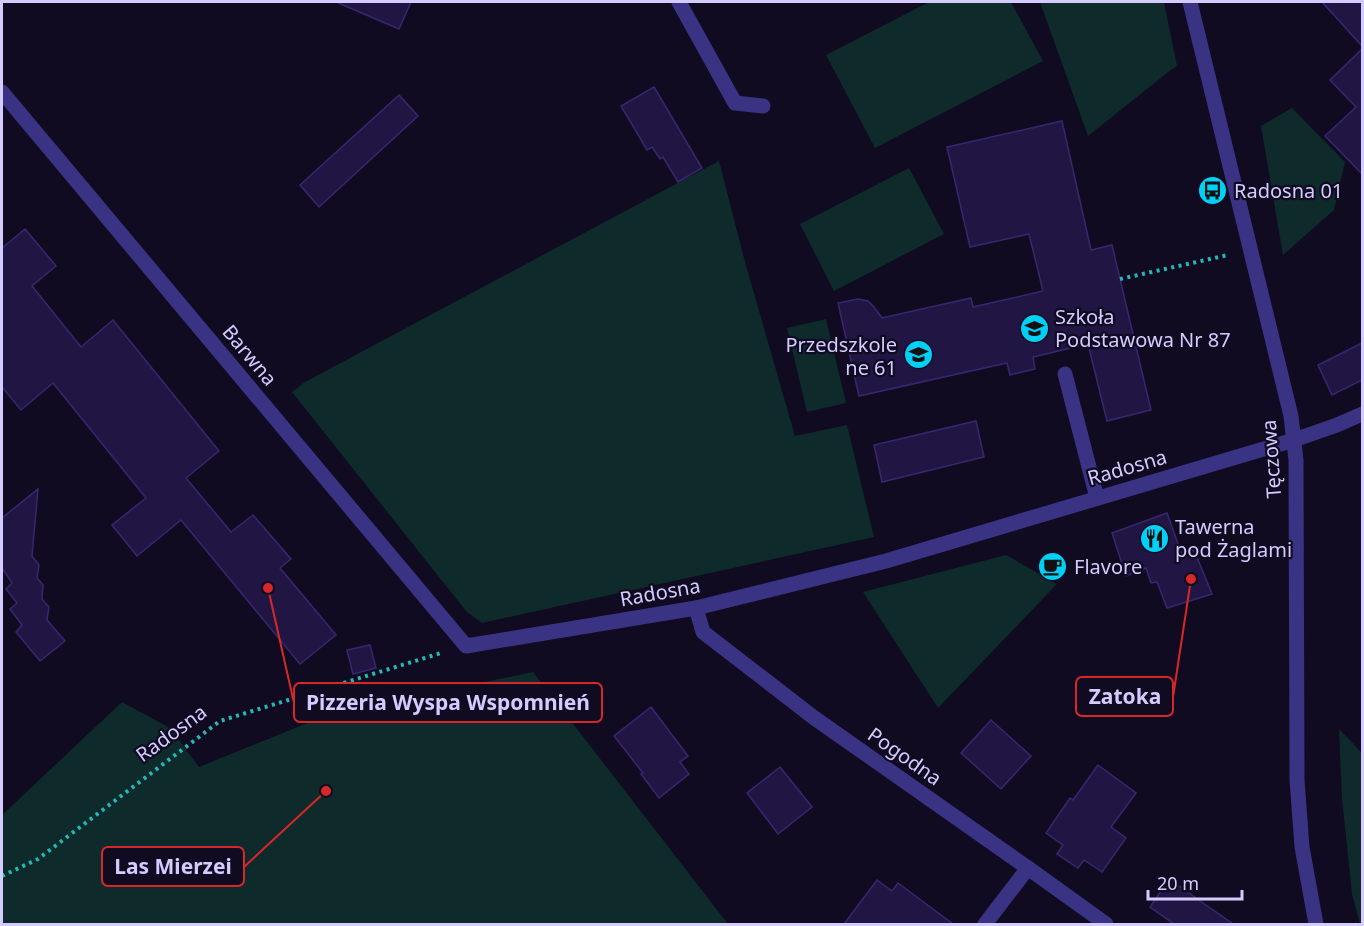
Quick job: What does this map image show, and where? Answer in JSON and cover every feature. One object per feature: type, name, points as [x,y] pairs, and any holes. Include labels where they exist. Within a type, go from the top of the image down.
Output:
[{"type":"street","points":[[680,2],[735,103],[763,106]]},
{"type":"street","name":"Tęczowa","points":[[1190,2],[1288,406],[1294,440],[1297,780],[1302,847],[1316,924]]},
{"type":"street","name":"Barwna","points":[[2,92],[466,646]]},
{"type":"street","points":[[1065,374],[1097,498]]},
{"type":"street","name":"Radosna","points":[[466,646],[696,608],[886,561],[1294,440],[1362,414]]},
{"type":"street","name":"Pogodna","points":[[696,608],[703,632],[813,717],[1106,924]]},
{"type":"street","points":[[985,924],[1028,868]]},
{"type":"path","points":[[1120,279],[1232,254]]},
{"type":"path","name":"Radosna","points":[[2,876],[38,859],[220,721],[466,646]]},
{"type":"green space","points":[[929,2],[1011,2],[1043,61],[875,148],[826,55]]},
{"type":"green space","points":[[1040,2],[1164,2],[1177,66],[1088,136]]},
{"type":"green space","points":[[1292,108],[1345,162],[1334,210],[1283,255],[1261,126]]},
{"type":"green space","points":[[719,161],[745,262],[795,436],[847,425],[874,537],[482,623],[466,611],[292,392],[305,382]]},
{"type":"green space","points":[[909,168],[944,234],[834,291],[800,224]]},
{"type":"green space","points":[[826,319],[846,403],[807,412],[787,328]]},
{"type":"green space","points":[[1006,555],[1057,584],[938,708],[863,592]]},
{"type":"green space","points":[[533,672],[728,924],[2,924],[2,815],[122,702],[170,728],[199,767],[327,715]]},
{"type":"green space","points":[[1339,729],[1362,753],[1362,924],[1360,924],[1352,894],[1342,799]]},
{"type":"building","points":[[336,2],[411,2],[399,29]]},
{"type":"building","points":[[1322,2],[1362,2],[1362,46]]},
{"type":"building","points":[[1362,49],[1362,174],[1325,136],[1356,107],[1330,80]]},
{"type":"building","points":[[654,87],[702,168],[678,182],[663,157],[660,159],[652,147],[647,150],[621,106]]},
{"type":"building","points":[[399,95],[418,116],[319,207],[300,185]]},
{"type":"building","points":[[1062,121],[1091,250],[1112,245],[1151,410],[1107,421],[1088,344],[1033,357],[1035,369],[1010,375],[1007,363],[859,396],[838,303],[858,299],[868,301],[882,318],[971,298],[973,307],[1043,291],[1029,234],[970,247],[947,147]]},
{"type":"building","points":[[25,229],[56,266],[32,286],[81,347],[113,320],[219,451],[186,478],[231,532],[253,515],[291,559],[280,568],[336,635],[300,664],[181,520],[137,556],[112,525],[146,498],[53,383],[21,410],[2,387],[2,248]]},
{"type":"building","points":[[1362,343],[1362,380],[1332,395],[1318,365]]},
{"type":"building","points":[[976,421],[984,457],[882,482],[874,445]]},
{"type":"building","points":[[38,489],[32,556],[39,565],[37,578],[43,585],[42,599],[49,607],[47,620],[65,641],[40,661],[16,632],[22,625],[10,609],[17,603],[6,589],[12,583],[2,568],[2,518]]},
{"type":"building","points":[[1167,513],[1182,555],[1194,550],[1212,594],[1167,608],[1157,582],[1151,583],[1146,568],[1126,576],[1112,533]]},
{"type":"building","points":[[370,645],[376,668],[353,674],[347,650]]},
{"type":"building","points":[[651,707],[688,756],[680,762],[689,774],[659,798],[614,736]]},
{"type":"building","points":[[991,720],[1031,756],[1001,789],[961,753]]},
{"type":"building","points":[[1098,765],[1136,793],[1111,827],[1126,838],[1102,872],[1084,860],[1078,868],[1057,854],[1063,845],[1046,833],[1070,798],[1073,800]]},
{"type":"building","points":[[780,767],[812,807],[778,834],[747,793]]},
{"type":"building","points":[[1169,879],[1233,924],[1174,924],[1150,907]]},
{"type":"building","points":[[877,880],[892,891],[898,883],[953,924],[844,924]]},
{"type":"place","name":"Radosna 01","points":[[1213,190]]},
{"type":"place","name":"Szkoła Podstawowa Nr 87","points":[[1034,328]]},
{"type":"place","name":"Przedszkole ne 61","points":[[918,355]]},
{"type":"place","name":"Tawerna pod Żaglami","points":[[1154,538]]},
{"type":"place","name":"Flavore","points":[[1053,566]]},
{"type":"place","name":"Zatoka","points":[[1191,579]]},
{"type":"place","name":"Pizzeria Wyspa Wspomnień","points":[[268,588]]},
{"type":"place","name":"Las Mierzei","points":[[326,791]]}]
